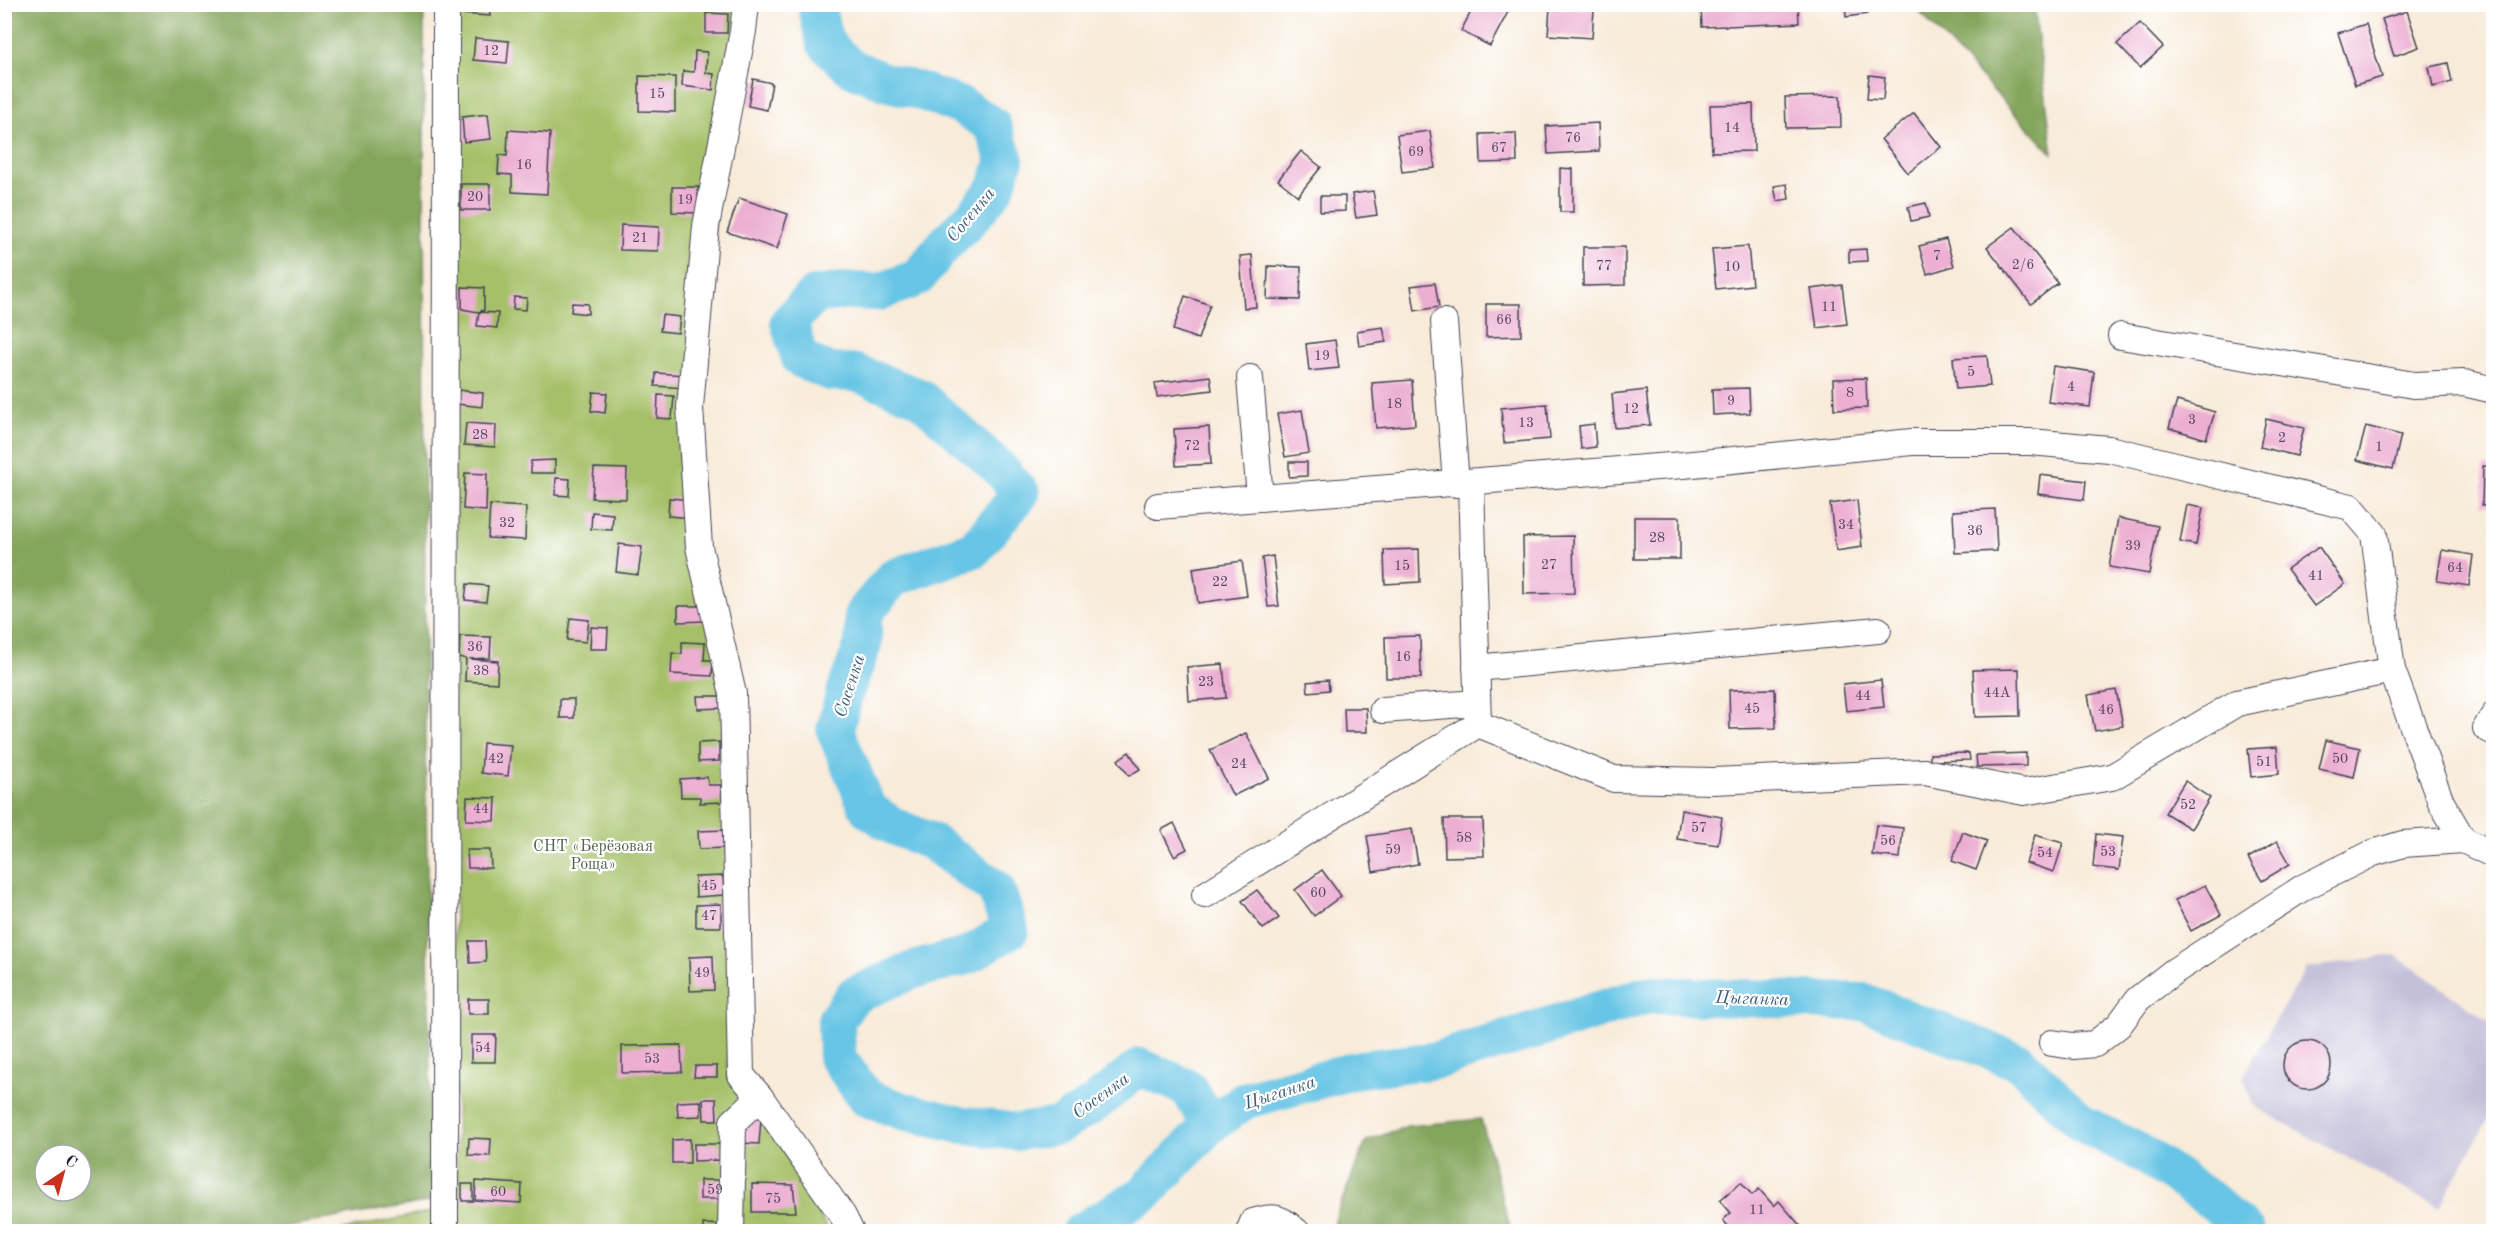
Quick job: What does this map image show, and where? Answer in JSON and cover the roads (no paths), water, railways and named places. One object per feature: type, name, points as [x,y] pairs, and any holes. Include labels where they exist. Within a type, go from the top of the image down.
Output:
[{"type":"street","points":[[445,1232],[446,4]]},
{"type":"street","points":[[747,4],[744,31],[705,226],[690,407],[699,547],[733,694],[741,1075],[760,1097],[843,1216],[851,1232]]},
{"type":"street","points":[[1444,322],[1464,484],[1478,713]]},
{"type":"street","points":[[2121,336],[2414,385],[2464,383],[2493,390]]},
{"type":"street","points":[[1250,378],[1260,498]]},
{"type":"street","points":[[1158,506],[1464,484],[1912,442],[2030,442],[2109,449],[2351,507],[2374,534],[2392,670],[2441,802],[2463,840]]},
{"type":"street","points":[[1476,668],[1878,630]]},
{"type":"street","points":[[1383,710],[1478,713],[1614,779],[1713,781],[1925,772],[2024,792],[2112,777],[2237,703],[2392,670]]},
{"type":"street","points":[[1205,895],[1478,713]]},
{"type":"street","points":[[2493,715],[2486,728],[2493,732]]},
{"type":"street","points":[[2052,1042],[2073,1046],[2095,1044],[2119,1025],[2138,999],[2174,972],[2304,887],[2373,853],[2403,844],[2463,840],[2493,855]]},
{"type":"street","points":[[731,1232],[733,1122],[760,1097]]},
{"type":"street","points":[[1249,1232],[1253,1222],[1268,1217],[1280,1217],[1298,1232]]},
{"type":"waterway","name":"Сосенка","points":[[816,4],[825,43],[850,67],[885,82],[917,90],[962,106],[992,125],[1005,160],[996,188],[917,278],[879,292],[845,291],[814,295],[789,322],[800,359],[830,372],[856,373],[919,397],[998,467],[1021,493],[974,549],[893,578],[863,614],[863,644],[844,695],[835,730],[868,809],[893,826],[932,842],[996,889],[1010,930],[967,956],[913,970],[854,995],[836,1020],[837,1057],[866,1098],[903,1111],[957,1124],[1017,1132],[1058,1126],[1093,1105],[1140,1067],[1188,1088],[1210,1125],[1144,1194],[1080,1232]]},
{"type":"waterway","name":"Цыганка","points":[[1210,1125],[1246,1100],[1360,1069],[1438,1060],[1647,995],[1864,1002],[2019,1062],[2083,1124],[2143,1154],[2209,1199],[2246,1232]]},
{"type":"park label","name":"СНТ «Берёзовая Роща»","points":[[593,856]]}]
